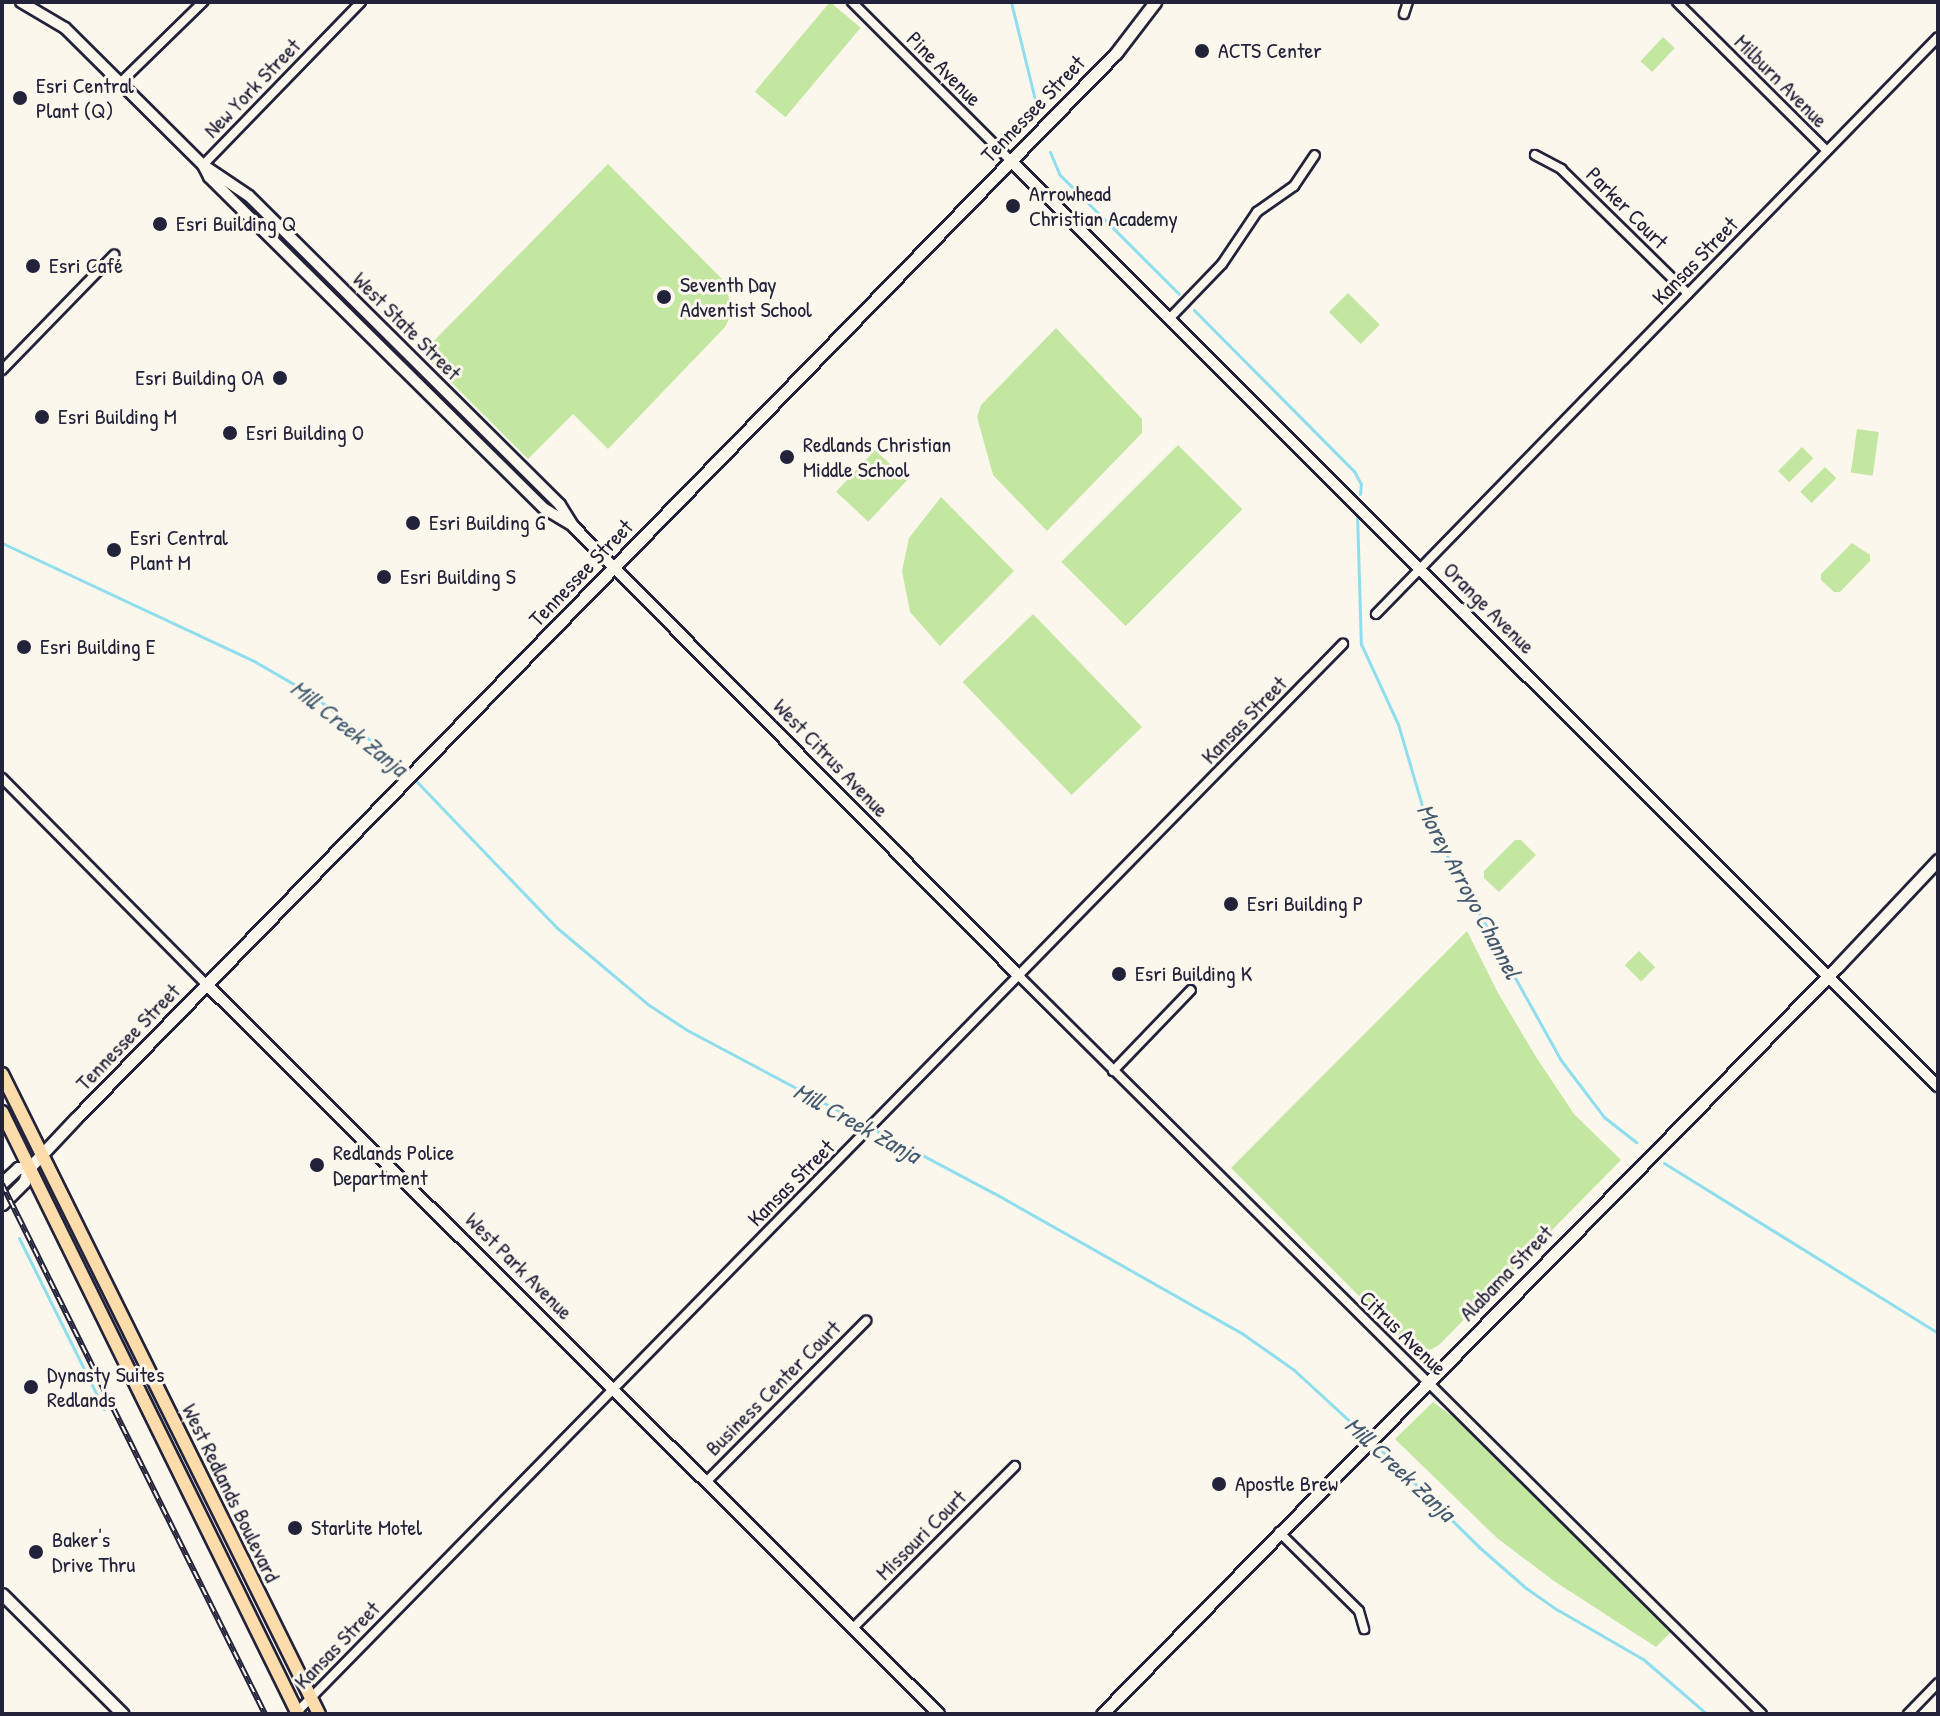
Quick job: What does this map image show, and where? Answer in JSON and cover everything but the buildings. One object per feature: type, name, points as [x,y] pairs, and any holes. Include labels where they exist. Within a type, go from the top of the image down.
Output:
[{"type":"main road","name":"Tennessee Street","points":[[2,1204],[24,1182],[29,1168],[41,1154],[1116,53],[1155,2]]},
{"type":"main road","name":"Alabama Street","points":[[1102,1714],[1938,860]]},
{"type":"main road","name":"West Redlands Boulevard","points":[[2,1074],[319,1714]]},
{"type":"main road","name":"West Redlands Boulevard","points":[[2,1112],[297,1713]]},
{"type":"main road","name":"Tennessee Street","points":[[2,1183],[18,1168],[29,1168]]},
{"type":"main road","points":[[2,1594],[123,1714]]},
{"type":"street","name":"West State Street","points":[[21,2],[65,28],[203,165],[209,177],[545,509],[573,526],[615,567]]},
{"type":"street","points":[[121,82],[203,2]]},
{"type":"street","name":"New York Street","points":[[203,165],[361,2]]},
{"type":"street","name":"Pine Avenue","points":[[852,2],[1011,161]]},
{"type":"street","points":[[1404,14],[1408,2]]},
{"type":"street","name":"Milburn Avenue","points":[[1678,2],[1827,151]]},
{"type":"street","name":"Kansas Street","points":[[1376,614],[1938,37]]},
{"type":"street","points":[[1170,318],[1222,264],[1257,212],[1294,186],[1315,155]]},
{"type":"street","name":"Parker Court","points":[[1535,155],[1561,169],[1688,294]]},
{"type":"street","name":"Orange Avenue","points":[[1011,161],[1938,1086]]},
{"type":"street","points":[[2,370],[114,255]]},
{"type":"street","name":"West Citrus Avenue","points":[[615,567],[1019,976]]},
{"type":"street","name":"Kansas Street","points":[[297,1713],[1343,644]]},
{"type":"street","name":"West Park Avenue","points":[[2,778],[939,1714]]},
{"type":"street","name":"Citrus Avenue","points":[[1019,976],[1762,1714]]},
{"type":"street","points":[[1113,1071],[1191,990]]},
{"type":"street","name":"Business Center Court","points":[[707,1481],[866,1321]]},
{"type":"street","name":"Missouri Court","points":[[853,1628],[1015,1466]]},
{"type":"street","points":[[1279,1532],[1359,1611],[1364,1629]]},
{"type":"street","points":[[1908,1714],[1938,1683]]},
{"type":"green space","points":[[830,2],[861,28],[785,117],[755,92]]},
{"type":"green space","points":[[1663,37],[1675,48],[1652,72],[1640,61]]},
{"type":"green space","points":[[608,164],[724,281],[731,305],[730,317],[725,327],[608,449],[573,414],[528,459],[422,353]]},
{"type":"green space","points":[[1348,293],[1380,325],[1361,344],[1329,312]]},
{"type":"green space","points":[[1056,328],[1142,419],[1142,433],[1047,531],[993,475],[977,417],[981,405]]},
{"type":"green space","points":[[1857,429],[1879,432],[1873,476],[1851,473]]},
{"type":"green space","points":[[1178,445],[1242,509],[1126,626],[1061,562]]},
{"type":"green space","points":[[1802,447],[1813,458],[1789,482],[1778,471]]},
{"type":"green space","points":[[875,450],[907,480],[868,522],[836,492]]},
{"type":"green space","points":[[1825,467],[1836,478],[1812,503],[1800,492]]},
{"type":"green space","points":[[941,497],[1014,571],[940,646],[910,612],[902,571],[909,538]]},
{"type":"green space","points":[[1852,543],[1870,555],[1870,561],[1840,592],[1834,592],[1821,580],[1821,574]]},
{"type":"green space","points":[[1033,614],[1142,727],[1072,795],[963,682]]},
{"type":"green space","points":[[1515,840],[1521,840],[1536,855],[1499,892],[1484,878],[1484,871]]},
{"type":"green space","points":[[1467,931],[1498,993],[1574,1114],[1621,1160],[1439,1345],[1419,1356],[1231,1168]]},
{"type":"green space","points":[[1639,951],[1655,967],[1641,981],[1625,965]]},
{"type":"green space","points":[[1433,1402],[1475,1433],[1671,1632],[1656,1647],[1554,1581],[1497,1538],[1395,1439]]},
{"type":"waterway","name":"Morey Arroyo Channel","points":[[1011,2],[1038,112]]},
{"type":"waterway","name":"Morey Arroyo Channel","points":[[1050,152],[1060,175],[1179,294]]},
{"type":"waterway","name":"Morey Arroyo Channel","points":[[1194,310],[1354,471],[1361,484],[1360,494]]},
{"type":"waterway","name":"Morey Arroyo Channel","points":[[1357,513],[1361,644],[1398,724],[1425,816],[1560,1059],[1604,1117],[1636,1142]]},
{"type":"waterway","name":"Mill Creek Zanja","points":[[2,543],[254,661],[311,694],[397,761],[556,927],[649,1005],[687,1030],[994,1193],[1243,1334],[1294,1370],[1368,1438]]},
{"type":"waterway","name":"Morey Arroyo Channel","points":[[1664,1163],[1938,1333]]},
{"type":"waterway","points":[[19,1238],[104,1409]]},
{"type":"waterway","name":"Mill Creek Zanja","points":[[1374,1443],[1479,1547],[1526,1588],[1643,1659],[1707,1714]]},
{"type":"railway","points":[[2,1184],[265,1714]]},
{"type":"place","name":"ACTS Center","points":[[1202,51]]},
{"type":"place","name":"Esri Central Plant (Q)","points":[[20,98]]},
{"type":"place","name":"Arrowhead Christian Academy","points":[[1013,206]]},
{"type":"place","name":"Esri Building Q","points":[[160,224]]},
{"type":"place","name":"Esri Café","points":[[33,266]]},
{"type":"place","name":"Seventh Day Adventist School","points":[[664,297]]},
{"type":"place","name":"Esri Building OA","points":[[280,378]]},
{"type":"place","name":"Esri Building M","points":[[42,417]]},
{"type":"place","name":"Esri Building O","points":[[230,433]]},
{"type":"place","name":"Redlands Christian Middle School","points":[[787,457]]},
{"type":"place","name":"Esri Building G","points":[[413,523]]},
{"type":"place","name":"Esri Central Plant M","points":[[114,550]]},
{"type":"place","name":"Esri Building S","points":[[384,577]]},
{"type":"place","name":"Esri Building E","points":[[24,647]]},
{"type":"place","name":"Esri Building P","points":[[1231,904]]},
{"type":"place","name":"Esri Building K","points":[[1119,974]]},
{"type":"place","name":"Redlands Police Department","points":[[317,1165]]},
{"type":"place","name":"Dynasty Suites Redlands","points":[[31,1387]]},
{"type":"place","name":"Apostle Brew","points":[[1219,1484]]},
{"type":"place","name":"Starlite Motel","points":[[295,1528]]},
{"type":"place","name":"Baker's Drive Thru","points":[[36,1552]]}]
